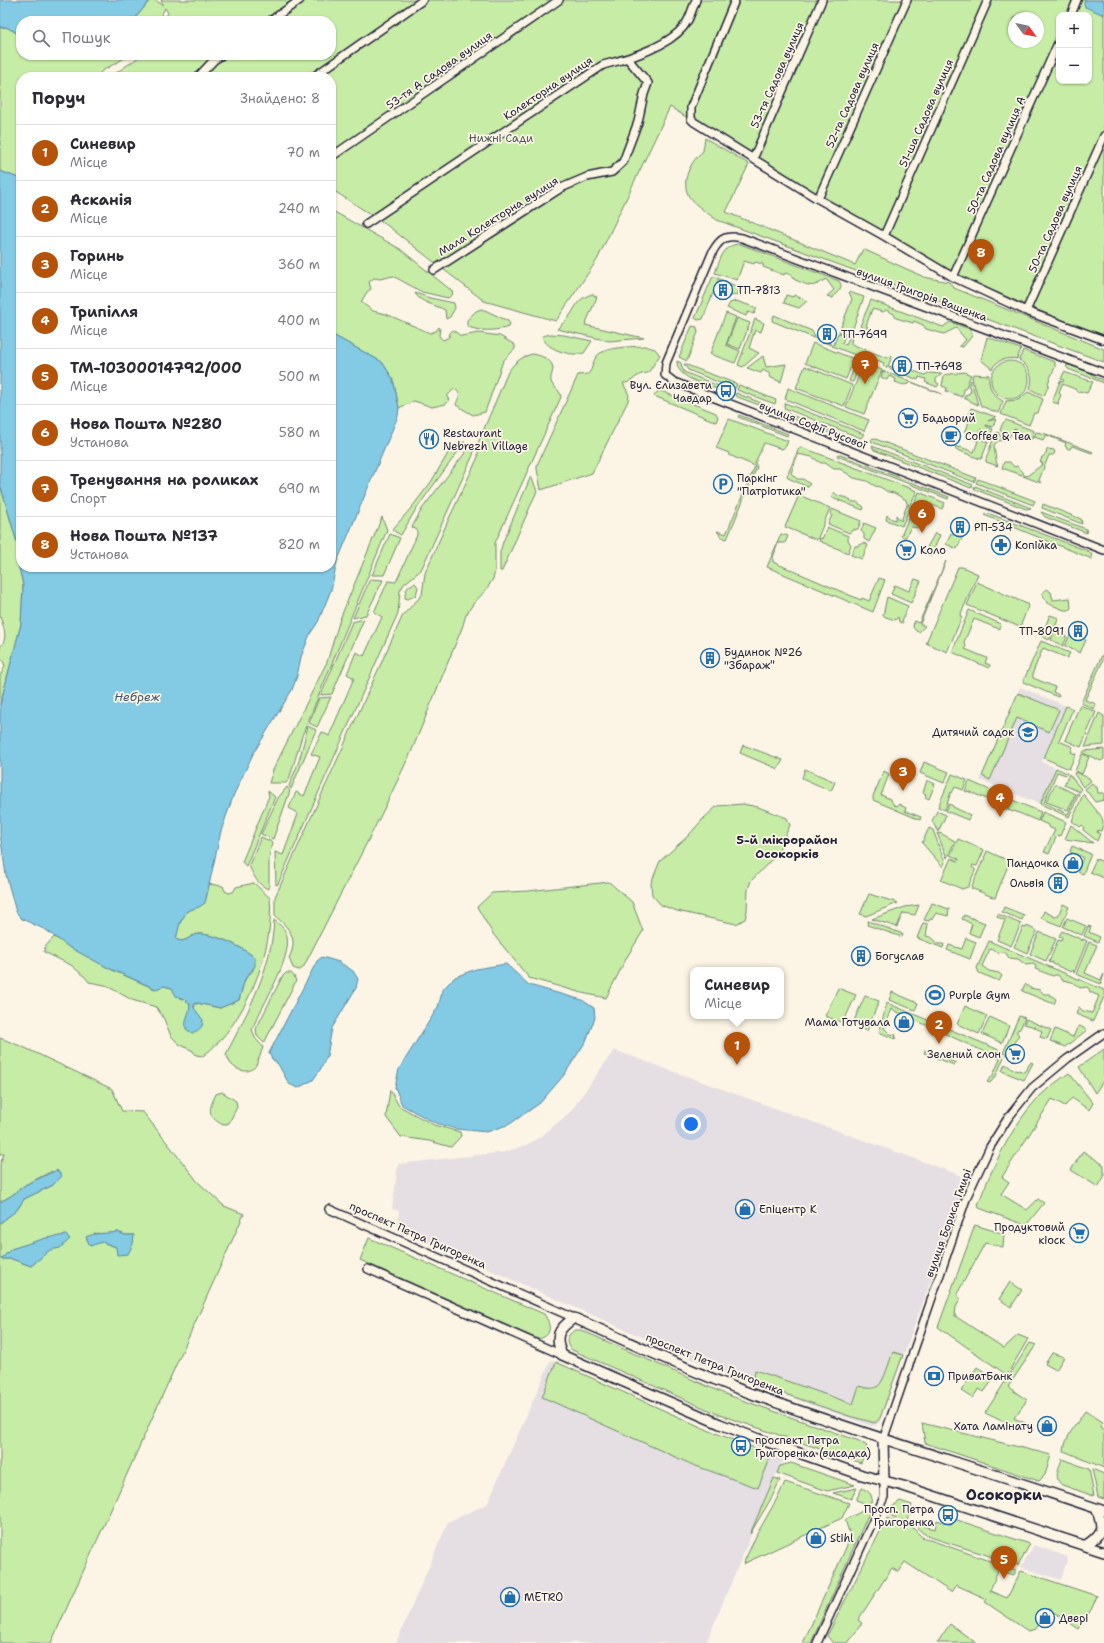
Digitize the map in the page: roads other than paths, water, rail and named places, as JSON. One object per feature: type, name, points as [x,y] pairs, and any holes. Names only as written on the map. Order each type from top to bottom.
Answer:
[{"type":"street","points":[[277,16],[300,0]]},
{"type":"street","points":[[320,72],[423,0]]},
{"type":"street","name":"53-тя А Садова вулиця","points":[[336,154],[559,0]]},
{"type":"street","name":"Колекторна вулиця","points":[[366,224],[603,65],[628,59],[673,38],[687,21],[696,0]]},
{"type":"street","points":[[735,0],[691,107],[692,119],[694,122],[818,199],[953,277],[1026,311],[1104,340]]},
{"type":"street","name":"53-тя Садова вулиця","points":[[753,159],[822,0]]},
{"type":"street","name":"52-га Садова вулиця","points":[[818,199],[907,0]]},
{"type":"street","name":"51-ша Садова вулиця","points":[[884,236],[988,0]]},
{"type":"street","points":[[1072,12],[1077,0]]},
{"type":"street","name":"50-та Садова вулиця А","points":[[953,277],[1056,48]]},
{"type":"street","name":"Мала Колекторна вулиця","points":[[434,270],[562,188],[587,177],[612,172],[623,162],[638,122],[648,83],[628,59]]},
{"type":"street","points":[[203,72],[214,60]]},
{"type":"street","name":"50-та Садова вулиця","points":[[1026,311],[1104,136]]},
{"type":"street","name":"вулиця Григорія Ващенка","points":[[733,236],[742,238],[1104,373]]},
{"type":"street","name":"вулиця Софії Русової","points":[[733,236],[718,242],[713,250],[666,363],[666,375],[669,379],[1104,550]]},
{"type":"street","name":"вулиця Бориса Гмирі","points":[[883,1440],[967,1196],[990,1147],[1008,1118],[1032,1088],[1061,1063],[1104,1033]]},
{"type":"street","name":"проспект Петра Григоренка","points":[[329,1209],[728,1385],[883,1440],[1100,1509]]},
{"type":"street","points":[[368,1269],[720,1424],[800,1454],[1104,1552]]},
{"type":"street","points":[[562,1355],[557,1341],[558,1335],[566,1324],[574,1318]]},
{"type":"street","points":[[817,1643],[884,1497],[883,1440]]},
{"type":"street","points":[[1086,1546],[1096,1539],[1102,1526],[1100,1509]]},
{"type":"water","points":[[0,0],[150,0],[137,16],[16,16],[16,32],[6,27],[0,28]]},
{"type":"water","points":[[1085,0],[1104,0],[1104,15],[1085,7]]},
{"type":"water","name":"Небреж","points":[[0,171],[16,177],[16,539],[0,484]]},
{"type":"water","name":"Небреж","points":[[336,337],[382,362],[393,379],[399,408],[398,416],[336,567]]},
{"type":"water","name":"Небреж","points":[[20,572],[335,572],[331,590],[318,622],[310,634],[301,657],[292,690],[253,754],[234,794],[221,831],[205,903],[199,907],[187,911],[180,923],[176,939],[179,941],[185,940],[196,934],[213,936],[236,946],[255,958],[255,966],[245,979],[239,1000],[220,1008],[197,1003],[194,1004],[194,1008],[203,1020],[203,1023],[197,1031],[192,1033],[186,1029],[186,1020],[190,1004],[184,999],[176,996],[172,988],[164,986],[156,989],[108,968],[67,946],[46,930],[22,919],[16,912],[6,875],[0,834],[0,705],[21,624],[23,585]]},
{"type":"water","points":[[322,957],[339,962],[353,971],[358,979],[356,988],[332,1028],[327,1056],[320,1070],[313,1080],[298,1088],[289,1084],[278,1064],[272,1059],[269,1053],[317,961]]},
{"type":"water","points":[[506,964],[529,985],[582,1000],[594,1008],[595,1018],[586,1041],[564,1075],[540,1103],[510,1124],[487,1132],[456,1129],[433,1122],[402,1105],[395,1087],[399,1069],[438,1007],[443,989],[455,977],[476,969]]},
{"type":"water","points":[[57,1170],[62,1176],[53,1185],[24,1199],[17,1210],[0,1223],[0,1202],[11,1196],[25,1185]]},
{"type":"water","points":[[118,1232],[125,1235],[134,1235],[133,1244],[128,1254],[117,1255],[116,1247],[102,1242],[90,1246],[86,1237],[90,1235]]},
{"type":"water","points":[[66,1235],[70,1239],[60,1248],[50,1250],[31,1266],[12,1259],[1,1259],[11,1249],[46,1238]]},
{"type":"place","name":"Нова Пошта №137","points":[[981,272]]},
{"type":"place","name":"ТП-7813","points":[[723,290]]},
{"type":"place","name":"ТП-7699","points":[[827,334]]},
{"type":"place","name":"ТП-7698","points":[[902,366]]},
{"type":"place","name":"Тренування на роликах","points":[[865,384]]},
{"type":"place","name":"Вул. Єлизавети Чавдар","points":[[726,391]]},
{"type":"place","name":"Бадьорий","points":[[908,418]]},
{"type":"place","name":"Coffee & Tea","points":[[951,436]]},
{"type":"place","name":"Restaurant Nebrezh Village","points":[[429,439]]},
{"type":"place","name":"Паркінг \"Патріотика\"","points":[[723,484]]},
{"type":"place","name":"РП-534","points":[[960,527]]},
{"type":"place","name":"Нова Пошта №280","points":[[922,533]]},
{"type":"place","name":"Копійка","points":[[1001,545]]},
{"type":"place","name":"Коло","points":[[906,550]]},
{"type":"place","name":"ТП-8091","points":[[1078,631]]},
{"type":"place","name":"Будинок №26 \"Збараж\"","points":[[710,658]]},
{"type":"place","name":"Дитячий садок","points":[[1028,732]]},
{"type":"place","name":"Горинь","points":[[903,791]]},
{"type":"place","name":"Трипілля","points":[[1000,817]]},
{"type":"place","name":"Пандочка","points":[[1073,863]]},
{"type":"place","name":"Ольвія","points":[[1058,883]]},
{"type":"place","name":"Богуслав","points":[[861,956]]},
{"type":"place","name":"Purple Gym","points":[[935,995]]},
{"type":"place","name":"Мама Готувала","points":[[904,1022]]},
{"type":"place","name":"Асканія","points":[[939,1044]]},
{"type":"place","name":"Зелений слон","points":[[1015,1054]]},
{"type":"place","name":"Синевир","points":[[737,1065]]},
{"type":"place","name":"Епіцентр К","points":[[745,1209]]},
{"type":"place","name":"Продуктовий кіоск","points":[[1079,1233]]},
{"type":"place","name":"ПриватБанк","points":[[934,1376]]},
{"type":"place","name":"Хата Ламінату","points":[[1047,1426]]},
{"type":"place","name":"проспект Петра Григоренка (висадка)","points":[[741,1446]]},
{"type":"place","name":"Просп. Петра Григоренка","points":[[948,1515]]},
{"type":"place","name":"Stihl","points":[[816,1538]]},
{"type":"place","name":"ТМ-10300014792/000","points":[[1004,1579]]},
{"type":"place","name":"METRO","points":[[510,1597]]},
{"type":"place","name":"Двері","points":[[1045,1618]]},
{"type":"district","name":"5-й мікрорайон Осокорків","points":[[787,847]]},
{"type":"district","name":"Осокорки","points":[[1004,1495]]},
{"type":"park label","name":"Нижні Сади","points":[[501,138]]}]
